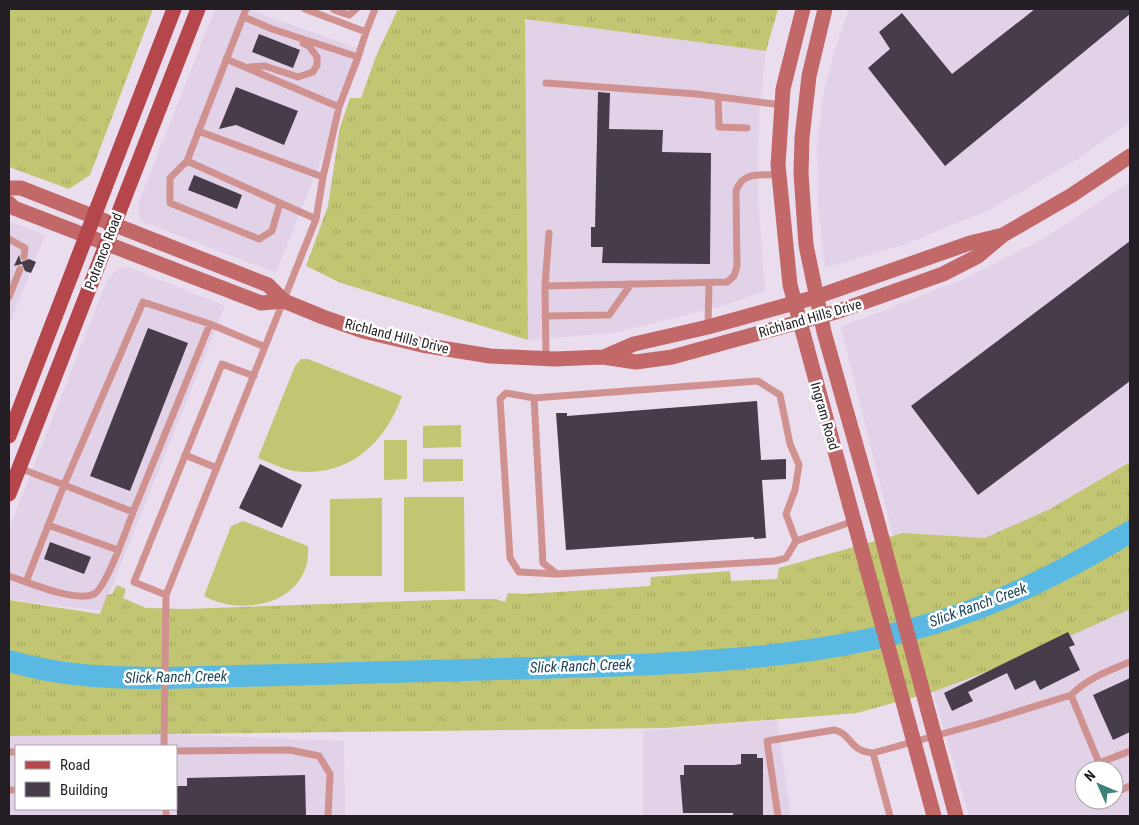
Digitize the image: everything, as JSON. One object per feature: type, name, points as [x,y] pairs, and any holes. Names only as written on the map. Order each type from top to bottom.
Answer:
[{"type":"main road","name":"Potranco Road","points":[[9,436],[174,9]]},
{"type":"main road","name":"Potranco Road","points":[[9,494],[198,9]]},
{"type":"street","name":"Ingram Road","points":[[803,9],[787,68],[782,105],[779,175],[782,217],[793,302],[855,521],[934,816]]},
{"type":"street","name":"Ingram Road","points":[[825,9],[804,108],[801,174],[806,245],[820,316],[876,516],[921,692],[956,816]]},
{"type":"street","points":[[782,105],[804,108]]},
{"type":"street","name":"Richland Hills Drive","points":[[9,188],[21,188],[268,285],[284,301],[363,330],[422,345],[490,356],[546,358],[603,357],[636,362],[672,357],[820,316],[943,274],[978,256],[1003,235],[1072,195],[1130,156]]},
{"type":"street","name":"Richland Hills Drive","points":[[9,203],[14,208],[261,303],[284,301]]},
{"type":"street","name":"Richland Hills Drive","points":[[603,357],[634,344],[708,327],[816,296],[970,243],[1003,235]]},
{"type":"street","points":[[855,521],[876,516]]},
{"type":"lane","points":[[246,9],[187,161],[170,178],[170,203],[259,239],[272,231],[280,203]]},
{"type":"lane","points":[[305,9],[366,32]]},
{"type":"lane","points":[[334,9],[349,15],[356,9]]},
{"type":"lane","points":[[164,745],[166,595],[316,219],[323,177],[339,107],[375,9]]},
{"type":"lane","points":[[244,17],[309,46],[317,57],[317,65],[313,72],[298,77],[265,66],[247,68]]},
{"type":"lane","points":[[272,29],[358,56]]},
{"type":"lane","points":[[226,59],[339,107]]},
{"type":"lane","points":[[546,83],[718,97],[782,105]]},
{"type":"lane","points":[[718,97],[719,127],[747,128]]},
{"type":"lane","points":[[198,131],[323,177]]},
{"type":"lane","points":[[187,161],[316,219]]},
{"type":"lane","points":[[545,286],[727,282],[734,276],[737,266],[736,191],[739,182],[748,175],[779,175]]},
{"type":"lane","points":[[546,358],[545,286],[548,233]]},
{"type":"lane","points":[[9,239],[25,248],[24,257]]},
{"type":"lane","points":[[9,297],[20,269]]},
{"type":"lane","points":[[708,327],[709,283]]},
{"type":"lane","points":[[545,316],[609,315],[630,284]]},
{"type":"lane","points":[[26,582],[64,485],[143,302],[210,324],[265,347]]},
{"type":"lane","points":[[9,576],[70,595],[84,596],[94,594],[104,583],[210,324]]},
{"type":"lane","points":[[166,595],[134,582],[222,364],[254,376]]},
{"type":"lane","points":[[796,541],[786,514],[795,490],[798,465],[790,444],[780,396],[770,387],[758,381],[534,398],[506,393],[500,399],[510,558],[519,572],[557,574],[775,560],[786,558],[796,541],[855,521]]},
{"type":"lane","points":[[534,398],[543,563],[557,574]]},
{"type":"lane","points":[[186,455],[217,468]]},
{"type":"lane","points":[[19,468],[133,512]]},
{"type":"lane","points":[[48,525],[118,550]]},
{"type":"lane","points":[[778,816],[766,741],[834,730],[845,736],[856,749],[873,753],[1071,695],[1083,683],[1093,677],[1130,662]]},
{"type":"lane","points":[[1071,695],[1098,760]]},
{"type":"lane","points":[[178,751],[290,750],[319,756],[330,774],[328,816]]},
{"type":"lane","points":[[1114,760],[1130,751]]},
{"type":"lane","points":[[873,753],[890,816]]},
{"type":"shaded area","points":[[215,9],[247,9],[365,51],[276,273],[144,222],[139,218],[138,204]]},
{"type":"shaded area","points":[[849,9],[1130,9],[1130,122],[1078,159],[991,209],[906,244],[825,268],[818,204],[817,145],[823,96],[834,52]]},
{"type":"shaded area","points":[[525,19],[766,51],[759,115],[758,197],[765,291],[725,305],[613,333],[528,340]]},
{"type":"shaded area","points":[[1130,182],[1130,471],[1051,518],[901,568],[841,327],[964,279],[1041,240]]},
{"type":"shaded area","points":[[9,221],[45,235],[9,326]]},
{"type":"shaded area","points":[[128,267],[225,306],[102,611],[9,599],[9,529],[107,280],[116,270]]},
{"type":"shaded area","points":[[1130,605],[1130,816],[969,816],[933,692],[1012,662]]},
{"type":"shaded area","points":[[777,720],[791,816],[643,816],[643,731]]},
{"type":"shaded area","points":[[9,728],[344,741],[345,816],[9,816]]},
{"type":"green space","points":[[9,9],[153,9],[90,175],[69,189],[9,167]]},
{"type":"green space","points":[[398,9],[778,9],[766,51],[525,19],[528,340],[341,283],[306,266],[328,206],[340,127],[350,98],[361,98],[376,56]]},
{"type":"green space","points":[[301,359],[308,359],[402,396],[386,429],[375,442],[348,463],[332,469],[314,472],[294,471],[258,458],[295,366]]},
{"type":"green space","points":[[461,425],[461,447],[423,448],[423,426]]},
{"type":"green space","points":[[384,440],[407,440],[407,479],[384,480]]},
{"type":"green space","points":[[423,459],[463,459],[463,481],[423,482]]},
{"type":"green space","points":[[1130,462],[1130,609],[1012,662],[933,692],[857,713],[665,728],[9,736],[9,600],[100,614],[107,595],[112,594],[117,585],[126,589],[123,598],[146,608],[185,609],[467,599],[496,599],[505,602],[508,593],[526,594],[650,586],[651,577],[730,571],[731,581],[777,579],[779,568],[903,533],[985,538],[1050,509]]},
{"type":"green space","points":[[404,497],[464,497],[465,591],[404,592]]},
{"type":"green space","points":[[382,498],[382,576],[330,576],[330,499]]},
{"type":"green space","points":[[243,521],[308,546],[306,565],[299,580],[288,592],[273,600],[256,605],[239,606],[221,603],[204,596],[231,526]]},
{"type":"building","points":[[1035,9],[1130,9],[1130,14],[945,166],[868,68],[890,49],[879,32],[902,13],[952,74]]},
{"type":"building","points":[[259,34],[300,50],[293,68],[252,52]]},
{"type":"building","points":[[236,87],[298,111],[284,145],[236,125],[219,129]]},
{"type":"building","points":[[598,92],[610,93],[609,129],[663,130],[662,152],[711,153],[710,264],[602,263],[603,247],[591,247],[591,227],[595,227]]},
{"type":"building","points":[[194,175],[242,195],[237,209],[188,190]]},
{"type":"building","points":[[1130,241],[1130,381],[978,495],[911,406]]},
{"type":"building","points":[[19,255],[21,262],[29,259],[36,262],[31,273],[25,271],[22,264],[14,266]]},
{"type":"building","points":[[148,328],[188,343],[130,491],[90,476]]},
{"type":"building","points":[[757,401],[761,460],[786,459],[786,479],[762,480],[766,538],[754,539],[754,537],[566,550],[556,413],[567,413],[567,416]]},
{"type":"building","points":[[260,464],[302,485],[282,528],[239,508]]},
{"type":"building","points":[[50,542],[91,557],[84,574],[44,559]]},
{"type":"building","points":[[1068,632],[1075,645],[1069,647],[1080,670],[1040,690],[1035,680],[1015,690],[1007,673],[968,692],[973,701],[952,711],[944,693]]},
{"type":"building","points":[[1130,678],[1130,732],[1113,740],[1093,695]]},
{"type":"building","points":[[741,754],[757,754],[757,758],[763,758],[763,816],[733,816],[733,813],[683,813],[680,775],[684,775],[684,765],[741,764]]},
{"type":"building","points":[[305,775],[306,816],[177,816],[178,786],[187,786],[187,778]]},
{"type":"waterway","name":"Slick Ranch Creek","points":[[9,661],[87,676],[167,678],[640,665],[747,658],[800,652],[853,643],[905,631],[979,608],[1046,578],[1130,532]]}]
